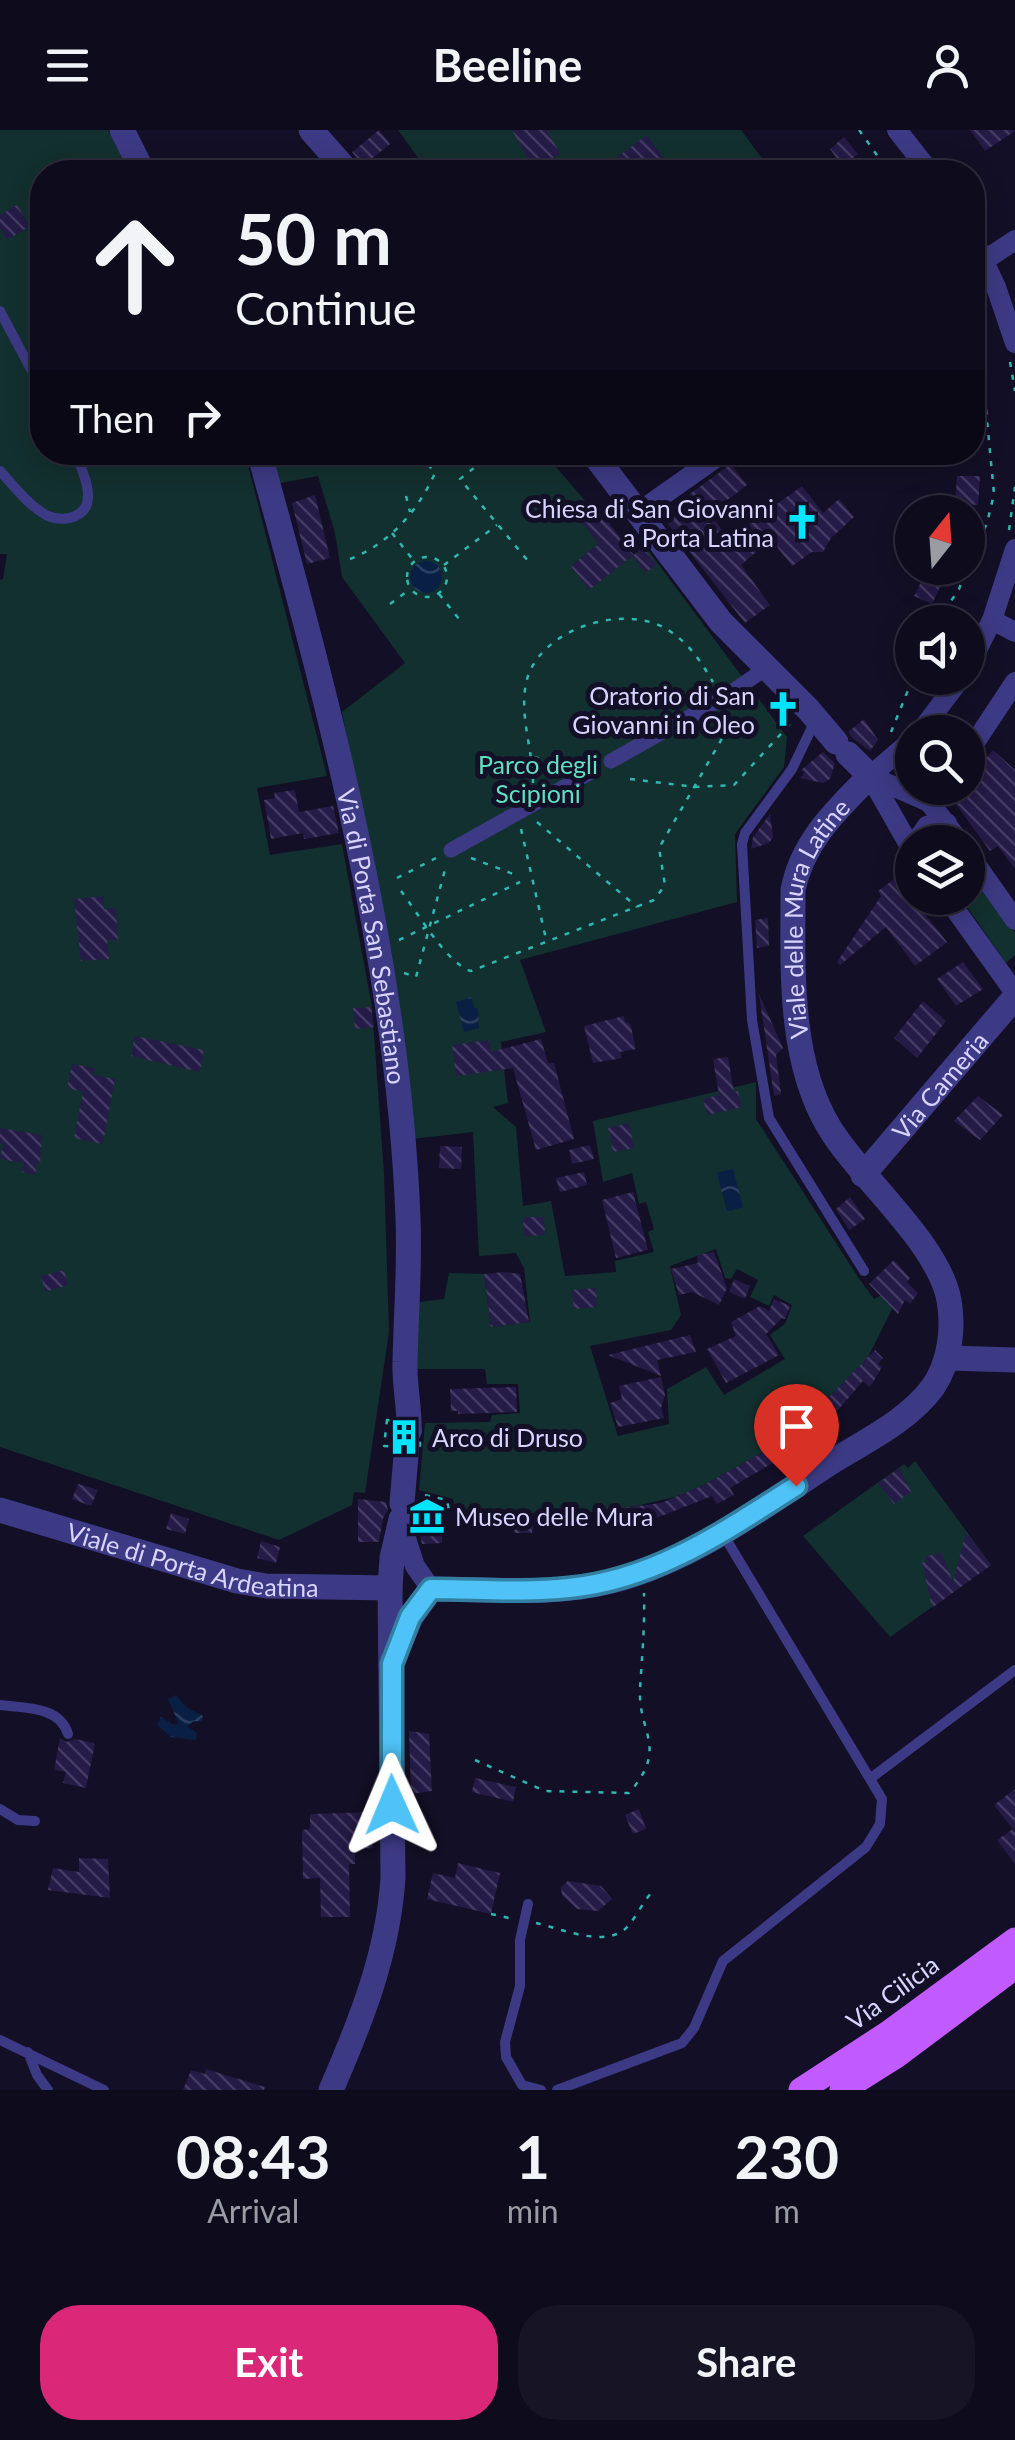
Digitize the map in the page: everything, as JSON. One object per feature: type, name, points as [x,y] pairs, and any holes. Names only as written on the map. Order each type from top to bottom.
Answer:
[{"type":"main road","name":"Via Cilicia","points":[[801,2090],[887,2034],[1015,1940]]},
{"type":"main road","points":[[842,2090],[896,2056],[1015,1967]]},
{"type":"street","points":[[122,130],[137,160]]},
{"type":"street","points":[[311,130],[337,160]]},
{"type":"street","points":[[897,130],[921,160]]},
{"type":"street","points":[[1015,240],[985,260],[1015,343]]},
{"type":"street","name":"Via di Porta San Sebastiano","points":[[263,465],[322,683],[384,981],[399,1099],[408,1218],[408,1437],[390,1588],[394,1878],[390,1920],[361,2018],[331,2090]]},
{"type":"street","points":[[602,465],[721,622],[870,776],[898,825]]},
{"type":"street","points":[[639,512],[706,465]]},
{"type":"street","points":[[985,634],[1015,549]]},
{"type":"street","points":[[992,620],[1015,632]]},
{"type":"street","points":[[611,761],[723,698],[764,668]]},
{"type":"street","points":[[985,727],[1015,682]]},
{"type":"street","points":[[933,715],[948,695]]},
{"type":"street","points":[[870,776],[895,747]]},
{"type":"street","points":[[451,850],[593,771]]},
{"type":"street","points":[[870,776],[895,783]]},
{"type":"street","name":"Viale delle Mura Latine","points":[[870,776],[821,828],[799,867],[793,890],[798,1021],[804,1058],[823,1116],[923,1248],[941,1278],[949,1304],[948,1358]]},
{"type":"street","points":[[936,825],[947,824],[939,805]]},
{"type":"street","points":[[985,877],[1015,920]]},
{"type":"street","points":[[958,915],[1015,995]]},
{"type":"street","name":"Via Cameria","points":[[864,1175],[1015,995]]},
{"type":"street","points":[[390,1588],[550,1590],[590,1586],[643,1572],[722,1533],[899,1420],[932,1388],[948,1358],[1015,1360]]},
{"type":"street","name":"Via di Porta San Sebastiano","points":[[402,1504],[415,1566],[431,1589]]},
{"type":"street","name":"Viale di Porta Ardeatina","points":[[0,1510],[252,1584],[390,1588]]},
{"type":"street","points":[[392,1664],[410,1617],[431,1589]]},
{"type":"lane","points":[[0,310],[30,367]]},
{"type":"lane","points":[[0,471],[27,500],[62,520],[78,516],[86,509],[87,481],[81,465]]},
{"type":"lane","points":[[812,714],[792,770],[744,837],[752,1020],[769,1118],[864,1271]]},
{"type":"lane","points":[[557,2090],[682,2044],[694,2028],[724,1961],[866,1847],[880,1824],[882,1799],[871,1778],[722,1533]]},
{"type":"lane","points":[[871,1778],[1015,1670]]},
{"type":"lane","points":[[0,1705],[46,1711],[65,1725],[68,1734]]},
{"type":"lane","points":[[0,1809],[18,1820],[35,1821]]},
{"type":"lane","points":[[528,1904],[520,1940],[520,1986],[507,2025],[506,2057],[522,2085],[541,2090]]},
{"type":"lane","points":[[0,2040],[104,2090]]},
{"type":"lane","points":[[28,2052],[48,2090]]},
{"type":"path","points":[[859,130],[880,160]]},
{"type":"path","points":[[985,398],[994,494],[985,527]]},
{"type":"path","points":[[350,559],[381,544],[424,497],[434,473],[428,465]]},
{"type":"path","points":[[478,465],[460,479],[528,561]]},
{"type":"path","points":[[406,496],[410,513]]},
{"type":"path","points":[[442,566],[498,524]]},
{"type":"path","points":[[392,532],[415,562]]},
{"type":"path","points":[[423,556],[436,557],[448,574],[446,586],[432,598],[418,596],[405,580],[407,569],[415,562],[423,556]]},
{"type":"path","points":[[390,604],[411,588]]},
{"type":"path","points":[[438,592],[459,618]]},
{"type":"path","points":[[401,891],[450,958],[471,971],[654,900],[665,885],[659,848],[724,735],[728,714],[723,698],[696,653],[668,630],[631,618],[600,622],[564,637],[530,672],[524,711],[533,756],[525,810],[546,940]]},
{"type":"path","points":[[630,779],[695,787],[734,786],[782,731],[812,714]]},
{"type":"path","points":[[533,756],[593,771]]},
{"type":"path","points":[[525,810],[638,906]]},
{"type":"path","points":[[402,972],[416,976],[451,850]]},
{"type":"path","points":[[396,878],[451,850],[516,874]]},
{"type":"path","points":[[396,942],[520,882]]},
{"type":"path","points":[[402,1504],[447,1500],[450,1511]]},
{"type":"path","points":[[475,1760],[544,1791],[629,1793],[640,1780],[650,1756],[640,1694],[646,1633],[643,1572]]},
{"type":"path","points":[[491,1914],[604,1938],[618,1936],[652,1892]]},
{"type":"green space","points":[[0,130],[108,130],[123,160],[30,160],[30,465],[248,465],[327,776],[257,788],[270,855],[342,844],[372,1007],[384,1173],[389,1332],[365,1493],[354,1492],[352,1505],[279,1540],[0,1447],[0,580],[7,554],[0,554]]},
{"type":"green space","points":[[398,130],[741,130],[763,160],[419,160]]},
{"type":"green space","name":"Parco degli Scipioni","points":[[270,465],[554,465],[587,503],[575,513],[599,544],[571,566],[589,589],[645,546],[787,737],[784,767],[735,834],[737,902],[520,960],[546,1032],[501,1042],[508,1103],[493,1107],[516,1127],[523,1206],[551,1201],[565,1276],[616,1272],[615,1261],[654,1252],[648,1232],[654,1229],[646,1202],[639,1204],[632,1173],[603,1182],[593,1121],[756,1082],[756,1119],[874,1299],[886,1293],[894,1305],[867,1359],[787,1439],[675,1497],[579,1514],[456,1512],[453,1499],[419,1490],[425,1423],[490,1422],[492,1415],[520,1413],[518,1384],[487,1384],[485,1369],[411,1369],[411,1303],[444,1299],[449,1273],[484,1274],[491,1327],[530,1322],[524,1268],[516,1253],[479,1256],[473,1132],[412,1139],[394,993],[342,712],[405,663],[342,577],[335,533],[318,476],[275,484]],"holes":[[[716,1249],[725,1278],[731,1279],[737,1269],[758,1280],[750,1297],[769,1306],[774,1295],[792,1305],[785,1324],[770,1335],[785,1359],[724,1395],[706,1367],[667,1389],[669,1424],[618,1436],[590,1346],[671,1330],[681,1315],[670,1266]]]},
{"type":"green space","points":[[985,888],[1015,933],[1015,955],[1006,963],[973,915],[985,915]]},
{"type":"green space","points":[[915,1461],[991,1565],[890,1637],[803,1536],[904,1464],[908,1468]]},
{"type":"water","points":[[426,561],[437,566],[442,577],[437,588],[426,593],[415,588],[410,577],[415,566]]},
{"type":"water","points":[[471,997],[478,1009],[479,1028],[464,1032],[456,1002]]},
{"type":"water","points":[[733,1169],[743,1207],[727,1212],[717,1173]]},
{"type":"water","points":[[176,1695],[186,1707],[203,1716],[202,1722],[194,1721],[187,1726],[197,1733],[196,1740],[171,1737],[157,1725],[161,1717],[179,1724],[168,1699]]},
{"type":"building","points":[[379,130],[390,144],[370,160],[358,160],[352,152]]},
{"type":"building","points":[[512,130],[547,130],[560,154],[548,160],[529,160]]},
{"type":"building","points":[[970,130],[1015,130],[1015,131],[985,151]]},
{"type":"building","points":[[647,135],[665,160],[613,160]]},
{"type":"building","points":[[844,137],[858,154],[851,160],[838,160],[830,149]]},
{"type":"building","points":[[17,205],[30,226],[7,240],[0,228],[0,215]]},
{"type":"building","points":[[732,465],[747,485],[710,513],[728,539],[802,486],[823,513],[839,499],[854,517],[831,538],[823,552],[812,552],[792,566],[771,539],[741,565],[770,605],[745,623],[661,515]]},
{"type":"building","points":[[957,476],[980,476],[979,495],[956,495]]},
{"type":"building","points":[[315,495],[330,558],[307,564],[292,503]]},
{"type":"building","points":[[591,500],[634,555],[643,547],[657,565],[645,573],[632,556],[589,590],[571,566],[599,544],[574,513]]},
{"type":"building","points":[[920,585],[941,585],[932,604],[914,596]]},
{"type":"building","points":[[864,719],[878,740],[870,751],[848,732]]},
{"type":"building","points":[[993,750],[1015,770],[1015,869],[998,846],[990,851],[985,844],[985,825],[971,825],[956,805],[985,805],[985,760]]},
{"type":"building","points":[[823,752],[835,763],[830,779],[823,783],[800,778],[805,773],[801,770]]},
{"type":"building","points":[[295,790],[299,812],[333,806],[339,833],[304,839],[303,833],[271,839],[264,800],[275,798],[274,793]]},
{"type":"building","points":[[770,814],[773,837],[769,843],[751,849],[753,837]]},
{"type":"building","points":[[895,878],[895,915],[926,915],[947,942],[915,966],[886,927],[840,965],[837,962],[881,896],[878,891]]},
{"type":"building","points":[[104,896],[104,909],[116,908],[118,940],[107,940],[109,959],[81,961],[74,899]]},
{"type":"building","points":[[768,918],[769,946],[757,948],[755,920]]},
{"type":"building","points":[[963,962],[983,989],[956,1006],[937,979]]},
{"type":"building","points":[[759,994],[783,1048],[776,1055],[781,1094],[774,1096]]},
{"type":"building","points":[[923,1001],[946,1021],[917,1058],[894,1038]]},
{"type":"building","points":[[371,1007],[374,1027],[355,1029],[353,1008]]},
{"type":"building","points":[[624,1016],[625,1022],[630,1023],[636,1049],[620,1052],[622,1058],[593,1063],[584,1026]]},
{"type":"building","points":[[135,1036],[204,1050],[200,1072],[131,1056]]},
{"type":"building","points":[[541,1039],[548,1063],[554,1063],[574,1139],[536,1150],[513,1068],[456,1076],[452,1045],[489,1040],[491,1052]]},
{"type":"building","points":[[728,1057],[734,1092],[738,1091],[742,1107],[707,1115],[703,1099],[719,1095],[713,1059]]},
{"type":"building","points":[[72,1064],[95,1068],[94,1075],[115,1079],[103,1144],[74,1138],[83,1092],[67,1088]]},
{"type":"building","points":[[978,1096],[1003,1115],[980,1140],[954,1121]]},
{"type":"building","points":[[629,1123],[634,1148],[613,1152],[608,1128]]},
{"type":"building","points":[[0,1128],[42,1135],[40,1164],[37,1163],[35,1175],[22,1172],[24,1163],[0,1159]]},
{"type":"building","points":[[590,1145],[594,1159],[572,1164],[569,1150]]},
{"type":"building","points":[[440,1146],[462,1147],[461,1169],[439,1168]]},
{"type":"building","points":[[584,1172],[587,1185],[560,1192],[556,1178]]},
{"type":"building","points":[[633,1192],[648,1250],[616,1258],[602,1200]]},
{"type":"building","points":[[850,1197],[865,1219],[849,1230],[836,1209]]},
{"type":"building","points":[[523,1217],[544,1217],[545,1235],[524,1236]]},
{"type":"building","points":[[714,1252],[727,1288],[719,1305],[692,1292],[679,1295],[671,1269],[698,1263],[697,1255]]},
{"type":"building","points":[[894,1260],[918,1293],[910,1304],[905,1300],[898,1314],[869,1284]]},
{"type":"building","points":[[64,1270],[68,1285],[45,1292],[41,1276]]},
{"type":"building","points":[[484,1274],[520,1274],[529,1322],[491,1327]]},
{"type":"building","points":[[734,1279],[750,1286],[745,1299],[729,1292]]},
{"type":"building","points":[[596,1288],[597,1307],[574,1309],[572,1290]]},
{"type":"building","points":[[774,1299],[790,1306],[785,1319],[766,1334],[779,1355],[726,1383],[707,1349],[736,1336],[731,1322],[760,1306],[769,1311]]},
{"type":"building","points":[[690,1335],[696,1352],[657,1360],[661,1376],[608,1355]]},
{"type":"building","points":[[875,1350],[883,1358],[878,1364],[882,1367],[870,1387],[863,1381],[799,1455],[795,1450],[730,1488],[734,1495],[717,1504],[712,1496],[654,1519],[653,1515],[638,1519],[639,1526],[618,1530],[615,1509],[661,1503],[704,1485],[789,1438]]},
{"type":"building","points":[[661,1377],[664,1418],[618,1427],[610,1403],[622,1399],[619,1386]]},
{"type":"building","points":[[516,1387],[517,1412],[451,1411],[450,1389]]},
{"type":"building","points":[[900,1468],[911,1492],[894,1504],[878,1483]]},
{"type":"building","points":[[78,1484],[98,1490],[91,1506],[72,1499]]},
{"type":"building","points":[[358,1499],[386,1502],[388,1510],[379,1542],[358,1542]]},
{"type":"building","points":[[418,1504],[442,1506],[442,1543],[422,1544],[415,1512]]},
{"type":"building","points":[[171,1513],[189,1519],[185,1534],[166,1529]]},
{"type":"building","points":[[515,1515],[535,1515],[532,1533],[514,1533]]},
{"type":"building","points":[[966,1532],[991,1565],[932,1608],[922,1562],[927,1561],[926,1556],[942,1553],[953,1582]]},
{"type":"building","points":[[261,1541],[280,1547],[276,1563],[257,1558]]},
{"type":"building","points":[[409,1731],[429,1734],[432,1791],[411,1794]]},
{"type":"building","points":[[60,1738],[66,1742],[75,1739],[95,1743],[86,1788],[63,1783],[66,1772],[54,1770]]},
{"type":"building","points":[[475,1778],[516,1787],[513,1802],[472,1792]]},
{"type":"building","points":[[1015,1789],[1015,1864],[997,1840],[1013,1829],[994,1805]]},
{"type":"building","points":[[639,1809],[646,1829],[633,1834],[625,1815]]},
{"type":"building","points":[[372,1812],[373,1848],[355,1849],[355,1864],[349,1864],[350,1917],[321,1917],[320,1878],[303,1879],[302,1830],[310,1829],[310,1814]]},
{"type":"building","points":[[79,1858],[108,1859],[110,1898],[48,1890],[53,1868],[79,1872]]},
{"type":"building","points":[[458,1863],[500,1873],[491,1914],[427,1899],[433,1873],[455,1878]]},
{"type":"building","points":[[568,1881],[601,1886],[612,1899],[598,1911],[577,1909],[562,1895],[561,1887]]},
{"type":"building","points":[[206,2069],[265,2087],[264,2090],[183,2090],[191,2070],[205,2074]]},
{"type":"place","name":"Chiesa di San Giovanni a Porta Latina","points":[[802,522]]},
{"type":"place","name":"Oratorio di San Giovanni in Oleo","points":[[783,709]]},
{"type":"place","name":"Arco di Druso","points":[[404,1437]]},
{"type":"place","name":"Museo delle Mura","points":[[427,1516]]},
{"type":"route","points":[[392,1805],[392,1664],[410,1617],[431,1589],[550,1590],[610,1582],[698,1547],[796,1486]]}]
